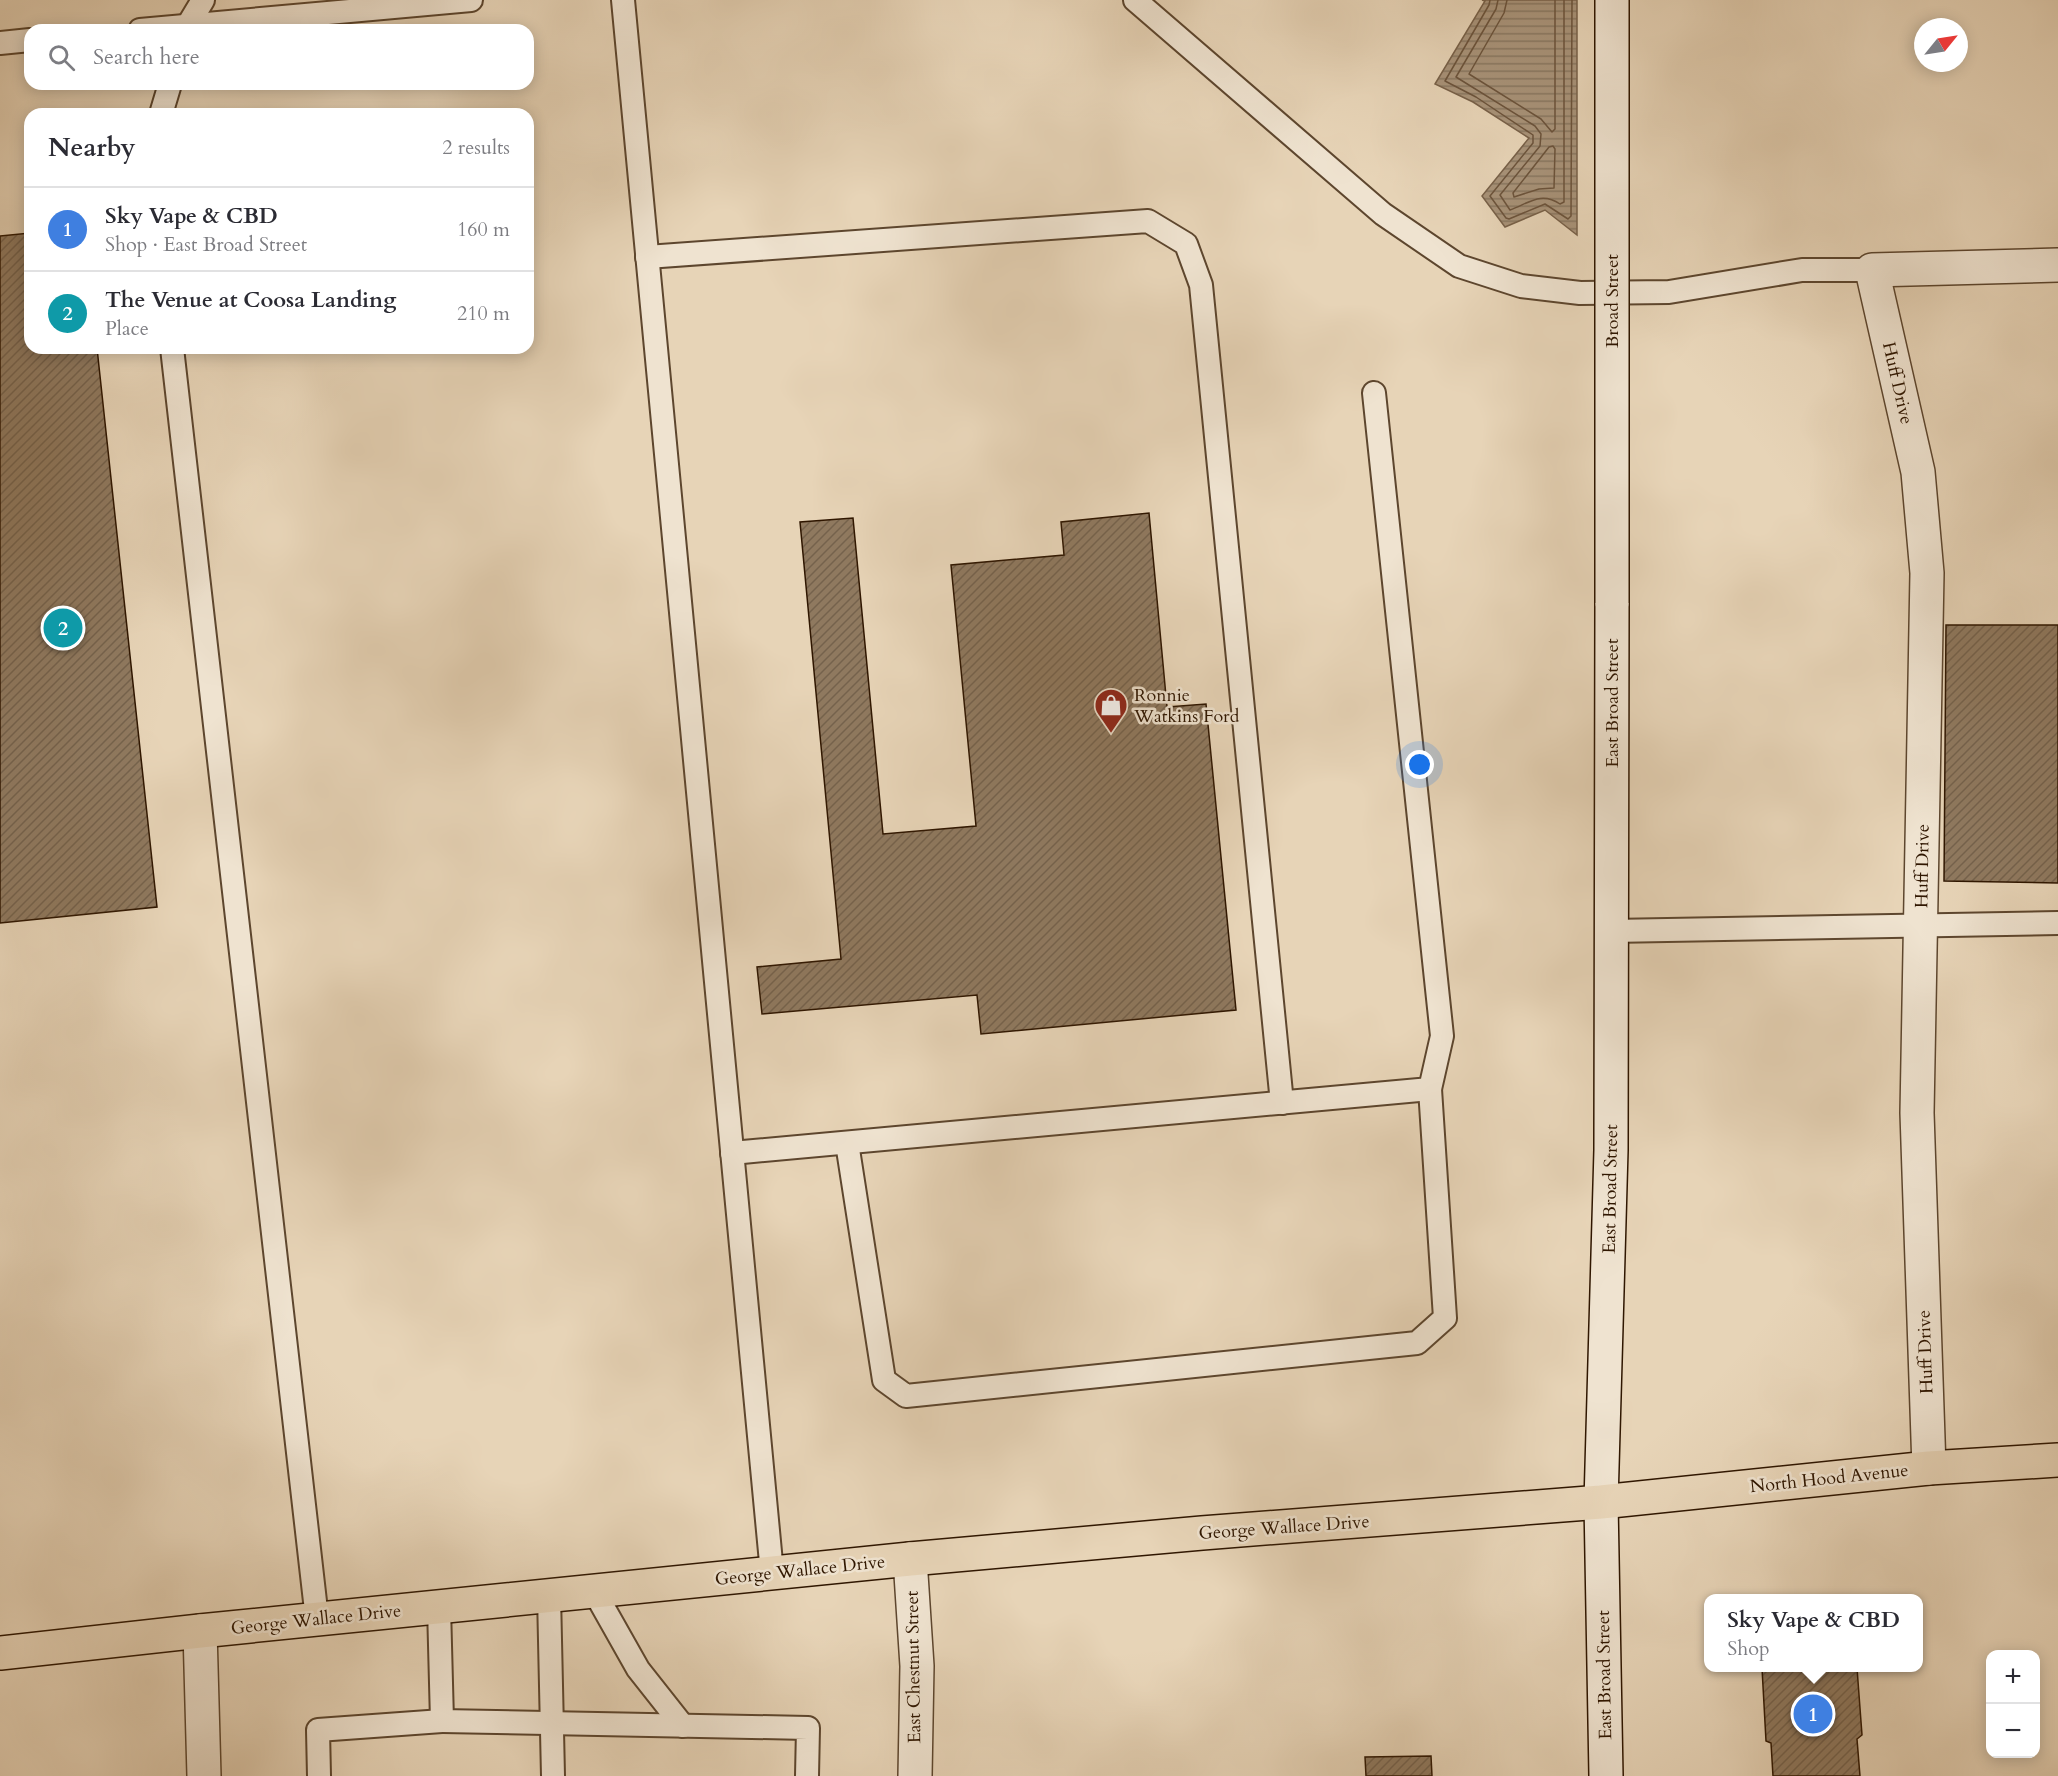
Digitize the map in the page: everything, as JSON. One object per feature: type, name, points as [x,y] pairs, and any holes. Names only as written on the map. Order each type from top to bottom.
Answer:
[{"type":"highway","name":"North Hood Avenue","points":[[1601,1502],[1929,1468],[2058,1460]]},
{"type":"highway","name":"George Wallace Drive","points":[[0,1653],[910,1558],[1601,1502]]},
{"type":"main road","name":"Broad Street","points":[[1612,0],[1612,603]]},
{"type":"main road","points":[[1872,270],[2058,265]]},
{"type":"main road","name":"Huff Drive","points":[[1872,270],[1918,472],[1927,573],[1917,1113],[1929,1468]]},
{"type":"main road","name":"East Broad Street","points":[[1606,1776],[1601,1502],[1611,1150],[1612,603]]},
{"type":"main road","name":"East Chestnut Street","points":[[910,1558],[917,1666],[915,1776]]},
{"type":"main road","points":[[200,1631],[204,1776]]},
{"type":"lane","points":[[188,24],[202,0]]},
{"type":"lane","points":[[227,24],[471,0]]},
{"type":"lane","points":[[622,0],[772,1573]]},
{"type":"lane","points":[[1135,0],[1383,213],[1459,266],[1521,286],[1580,293],[1669,292],[1802,270],[1872,270]]},
{"type":"lane","points":[[0,43],[24,41]]},
{"type":"lane","points":[[163,108],[168,90]]},
{"type":"lane","points":[[647,257],[1148,221],[1186,244],[1201,285],[1282,1103]]},
{"type":"lane","points":[[173,354],[317,1619]]},
{"type":"lane","points":[[847,1143],[884,1380],[906,1396],[1417,1343],[1445,1318],[1430,1089],[1442,1036],[1374,393]]},
{"type":"lane","points":[[1611,931],[2058,923]]},
{"type":"lane","points":[[732,1153],[1430,1089]]},
{"type":"lane","points":[[594,1591],[638,1669],[683,1726]]},
{"type":"lane","points":[[549,1595],[553,1776]]},
{"type":"lane","points":[[439,1607],[442,1721]]},
{"type":"lane","points":[[319,1776],[318,1730],[442,1721],[808,1728],[807,1776]]},
{"type":"water","points":[[1482,0],[1577,0],[1577,235],[1545,210],[1505,227],[1482,196],[1529,138],[1473,102],[1435,84],[1485,1]]},
{"type":"building","points":[[24,234],[24,354],[98,354],[157,907],[0,923],[0,236]]},
{"type":"building","points":[[1149,513],[1167,707],[1206,704],[1236,1010],[981,1034],[977,995],[762,1014],[757,967],[841,959],[800,522],[853,518],[883,834],[976,826],[951,565],[1064,555],[1061,522]]},
{"type":"building","points":[[1946,625],[2058,625],[2058,883],[1944,881]]},
{"type":"building","points":[[1762,1672],[1857,1672],[1862,1735],[1857,1739],[1860,1776],[1773,1776],[1771,1743],[1766,1741]]},
{"type":"building","points":[[1431,1756],[1432,1776],[1366,1776],[1365,1757]]},
{"type":"place","name":"The Venue at Coosa Landing","points":[[63,628]]},
{"type":"place","name":"Ronnie Watkins Ford","points":[[1111,734]]},
{"type":"place","name":"Sky Vape & CBD","points":[[1813,1714]]}]
